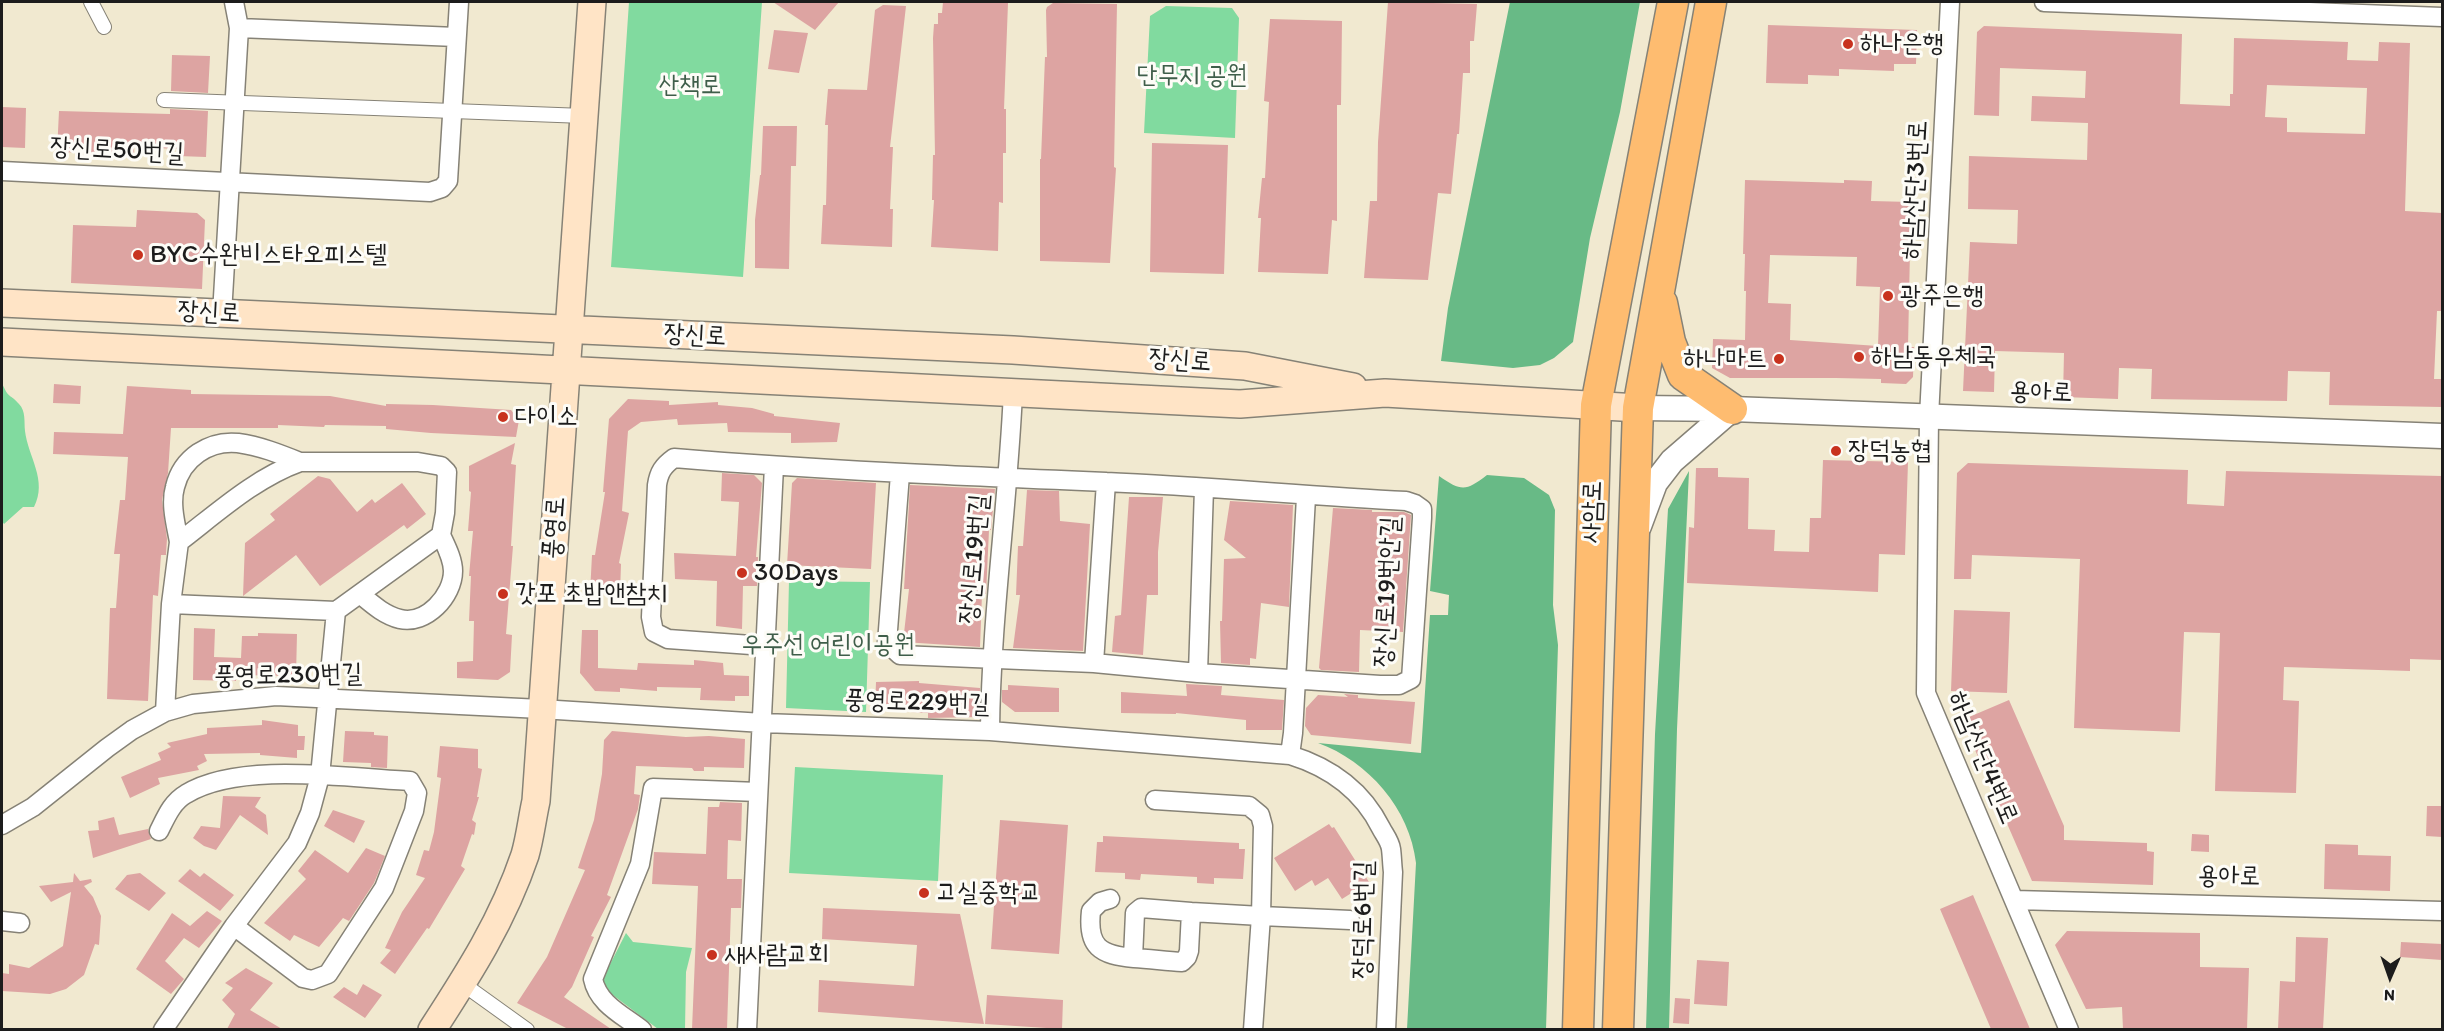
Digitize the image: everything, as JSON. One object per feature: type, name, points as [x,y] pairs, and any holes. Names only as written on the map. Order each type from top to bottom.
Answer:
[{"type":"main road","name":"풍영로","points":[[432,1029],[463,984],[499,921],[525,854],[536,801],[592,2]]},
{"type":"main road","name":"사암로","points":[[1578,1029],[1596,405],[1673,2]]},
{"type":"main road","name":"사암로","points":[[1618,1029],[1638,408],[1711,2]]},
{"type":"main road","points":[[1660,290],[1670,342],[1683,375],[1732,409]]},
{"type":"main road","name":"장신로","points":[[2,303],[1013,350],[1245,366],[1385,393]]},
{"type":"main road","name":"장신로","points":[[2,342],[1240,404],[1385,393],[1638,408]]},
{"type":"street","points":[[91,2],[104,27]]},
{"type":"street","points":[[222,314],[239,28],[234,2]]},
{"type":"street","points":[[453,112],[459,2]]},
{"type":"street","name":"하남산단3번로","points":[[1929,417],[1950,2]]},
{"type":"street","points":[[2044,2],[2442,17]]},
{"type":"street","points":[[239,28],[456,37]]},
{"type":"street","points":[[164,100],[584,116]]},
{"type":"street","name":"장신로50번길","points":[[2,171],[430,192],[442,188],[448,180],[453,112]]},
{"type":"street","name":"장신로19번길","points":[[990,732],[992,661],[1008,480],[1013,392]]},
{"type":"street","name":"용아로","points":[[1638,408],[1732,409],[2442,436]]},
{"type":"street","points":[[1633,543],[1655,483],[1672,460],[1732,409]]},
{"type":"street","name":"하남산단4번로","points":[[1929,417],[1926,693],[2069,1029]]},
{"type":"street","points":[[165,712],[171,604],[179,542],[175,524],[174,488],[187,463],[201,450],[218,444],[237,443],[261,448],[300,462]]},
{"type":"street","name":"장신로19번안길","points":[[765,646],[668,639],[654,632],[651,617],[657,485],[659,474],[665,464],[674,458],[900,474],[1008,480],[1106,482],[1406,501],[1422,509],[1411,679],[1400,685],[1198,673],[1094,663],[900,656],[887,643],[900,474]]},
{"type":"street","points":[[179,542],[260,481],[282,468],[300,462],[418,462],[441,466],[447,472],[445,513],[441,535],[450,554],[453,571],[447,595],[420,618],[402,619],[373,606],[360,594]]},
{"type":"street","points":[[747,1029],[774,466]]},
{"type":"street","points":[[1094,663],[1106,482]]},
{"type":"street","points":[[1198,673],[1204,488]]},
{"type":"street","points":[[1290,755],[1306,496]]},
{"type":"street","points":[[171,604],[336,611],[441,535]]},
{"type":"street","points":[[171,1026],[234,926],[297,843],[310,813],[320,776],[336,611]]},
{"type":"street","name":"풍영로230번길","points":[[2,825],[33,807],[132,730],[165,712],[193,704],[226,699],[276,696],[541,709]]},
{"type":"street","name":"풍영로229번길","points":[[541,709],[763,723],[990,732],[1290,755]]},
{"type":"street","name":"장덕로6번길","points":[[1290,755],[1311,761],[1333,773],[1360,796],[1376,818],[1391,847],[1393,872],[1386,1029]]},
{"type":"street","points":[[159,831],[173,805],[184,795],[225,779],[264,774],[410,781],[417,793],[414,811],[384,888],[328,974],[320,978],[303,978],[234,926]]},
{"type":"street","points":[[642,1029],[604,1002],[598,995],[593,979],[640,864],[653,788],[758,792]]},
{"type":"street","points":[[1155,800],[1249,806],[1260,815],[1263,826],[1261,916],[1253,1029]]},
{"type":"street","points":[[1110,899],[1100,902],[1091,911],[1092,939],[1100,950],[1113,956],[1182,962],[1189,951],[1191,912]]},
{"type":"street","name":"용아로","points":[[2014,900],[2442,911]]},
{"type":"street","points":[[1133,958],[1136,913],[1141,908],[1350,920]]},
{"type":"street","points":[[463,984],[526,1029]]},
{"type":"green space","name":"산책로","points":[[629,2],[762,2],[743,277],[611,267]]},
{"type":"green space","points":[[1510,2],[1640,2],[1620,112],[1590,238],[1573,342],[1554,358],[1540,365],[1513,368],[1441,361],[1448,308]]},
{"type":"green space","name":"단무지 공원","points":[[1166,6],[1232,8],[1239,18],[1235,138],[1144,133],[1150,16]]},
{"type":"green space","points":[[2,383],[8,394],[23,410],[27,441],[39,487],[34,507],[23,507],[4,524],[2,521]]},
{"type":"green space","points":[[1689,471],[1677,729],[1669,1029],[1646,1029],[1655,734],[1668,509]]},
{"type":"green space","points":[[1487,475],[1524,478],[1549,495],[1555,510],[1553,605],[1558,645],[1546,1029],[1407,1029],[1416,863],[1412,843],[1396,806],[1384,790],[1354,762],[1318,743],[1421,753],[1430,615],[1448,615],[1449,595],[1430,591],[1439,476],[1453,485],[1469,487]]},
{"type":"green space","name":"우주선 어린이공원","points":[[789,581],[870,582],[866,712],[786,708]]},
{"type":"green space","points":[[795,767],[943,775],[938,881],[789,873]]},
{"type":"green space","points":[[626,933],[633,942],[692,948],[686,972],[685,1029],[658,1029],[610,993],[604,985],[604,976]]},
{"type":"building","points":[[773,2],[839,2],[815,30]]},
{"type":"building","points":[[943,2],[1008,3],[1004,109],[1006,109],[1006,153],[1003,153],[1003,203],[999,202],[998,251],[931,247],[934,200],[932,200],[933,155],[935,155],[933,38],[934,24],[938,24],[938,13],[942,13]]},
{"type":"building","points":[[1388,2],[1477,4],[1474,41],[1470,41],[1470,73],[1463,73],[1459,134],[1457,134],[1451,194],[1438,193],[1428,280],[1364,278],[1370,201],[1377,201],[1378,142]]},
{"type":"building","points":[[1053,3],[1117,4],[1114,167],[1116,168],[1110,263],[1040,261],[1040,159],[1045,57],[1047,57],[1046,10]]},
{"type":"building","points":[[883,5],[906,6],[890,147],[893,147],[890,209],[893,209],[892,247],[821,244],[823,205],[826,205],[828,125],[825,125],[828,89],[867,90],[875,10]]},
{"type":"building","points":[[1270,19],[1342,21],[1341,105],[1337,105],[1337,221],[1332,220],[1328,274],[1258,272],[1261,218],[1258,218],[1262,178],[1265,178],[1269,102],[1264,101]]},
{"type":"building","points":[[1768,25],[1917,30],[1916,64],[1894,64],[1894,71],[1839,69],[1839,76],[1808,75],[1808,84],[1766,83]]},
{"type":"building","points":[[1984,26],[2182,34],[2180,104],[2230,106],[2230,94],[2233,94],[2234,38],[2348,42],[2347,60],[2378,61],[2379,42],[2410,43],[2405,211],[2442,213],[2442,311],[2437,311],[2434,379],[2442,379],[2442,407],[2329,405],[2330,372],[2288,371],[2287,401],[2151,399],[2152,369],[2119,368],[2118,399],[2063,397],[2064,353],[1995,351],[1994,392],[1963,391],[1970,242],[2017,244],[2018,210],[1968,209],[1969,156],[2087,160],[2088,123],[2031,121],[2032,96],[2085,98],[2086,71],[2000,68],[1999,116],[1974,115],[1977,32]],"holes":[[[2267,85],[2367,88],[2365,134],[2287,132],[2287,118],[2265,117]]]},
{"type":"building","points":[[774,30],[808,33],[799,73],[768,69]]},
{"type":"building","points":[[172,55],[210,56],[208,93],[171,91]]},
{"type":"building","points":[[2,107],[26,108],[25,148],[2,147]]},
{"type":"building","points":[[170,109],[208,111],[206,157],[178,156],[178,149],[134,147],[134,154],[57,152],[59,111],[170,114]]},
{"type":"building","points":[[763,126],[797,126],[796,166],[791,166],[789,269],[755,268],[755,220],[761,175]]},
{"type":"building","points":[[1152,143],[1228,145],[1224,274],[1150,272]]},
{"type":"building","points":[[1745,180],[1844,183],[1844,180],[1872,181],[1871,201],[1911,202],[1908,347],[1914,347],[1913,377],[1906,384],[1881,383],[1881,379],[1730,378],[1712,368],[1713,339],[1745,340],[1746,291],[1744,291],[1745,254],[1743,254]],"holes":[[[1770,255],[1857,257],[1856,286],[1880,287],[1878,346],[1790,340],[1791,304],[1768,303]]]},
{"type":"building","name":"BYC수완비스타오피스텔","points":[[137,210],[197,213],[205,220],[202,289],[71,283],[73,225],[136,227]]},
{"type":"building","points":[[54,384],[81,386],[80,404],[53,403]]},
{"type":"building","points":[[127,386],[191,390],[191,394],[330,396],[386,406],[386,404],[433,405],[511,410],[519,420],[516,437],[431,433],[386,429],[386,426],[278,425],[278,428],[171,428],[168,473],[162,500],[167,539],[166,555],[161,555],[158,596],[153,595],[148,701],[107,699],[110,608],[116,608],[120,554],[114,554],[120,500],[125,500],[128,457],[53,454],[54,432],[123,434]]},
{"type":"building","points":[[628,399],[669,401],[669,405],[718,402],[718,405],[752,408],[774,414],[774,416],[840,423],[837,442],[791,443],[791,433],[728,432],[727,423],[678,425],[677,419],[641,422],[628,431],[622,511],[629,513],[619,563],[621,564],[620,594],[590,593],[592,555],[595,555],[605,492],[603,492],[609,419]]},
{"type":"building","points":[[515,443],[511,464],[516,465],[506,634],[512,635],[510,672],[498,680],[457,678],[457,662],[473,661],[474,621],[469,621],[471,576],[469,576],[473,531],[468,531],[471,492],[469,491],[469,466]]},
{"type":"building","points":[[1823,460],[1908,462],[1905,555],[1879,554],[1878,592],[1687,583],[1689,527],[1694,528],[1696,468],[1718,468],[1718,477],[1749,478],[1748,529],[1775,530],[1774,551],[1809,552],[1810,518],[1821,518]]},
{"type":"building","points":[[1968,463],[2188,470],[2187,504],[2224,506],[2226,471],[2442,476],[2442,660],[2410,659],[2410,671],[2284,667],[2283,700],[2299,701],[2296,793],[2215,791],[2220,633],[2184,632],[2180,732],[2074,728],[2080,559],[1972,555],[1971,579],[1954,579],[1957,473]]},
{"type":"building","points":[[722,473],[754,475],[762,483],[756,557],[758,557],[757,586],[743,586],[742,629],[716,626],[717,581],[675,579],[674,553],[736,556],[739,502],[721,501]]},
{"type":"building","points":[[318,476],[330,479],[357,512],[372,499],[375,503],[402,483],[426,514],[407,529],[404,525],[320,586],[296,555],[243,596],[245,543],[275,520],[270,514]]},
{"type":"building","points":[[797,478],[876,483],[871,569],[787,565],[792,483]]},
{"type":"building","points":[[910,485],[995,489],[991,530],[989,530],[986,594],[982,594],[980,647],[903,642],[909,589],[904,589]]},
{"type":"building","points":[[1027,490],[1059,491],[1060,521],[1090,524],[1083,651],[1013,648],[1020,595],[1016,595],[1018,546],[1023,546]]},
{"type":"building","points":[[1129,497],[1163,497],[1158,552],[1158,595],[1147,595],[1143,655],[1112,652],[1115,616],[1121,615]]},
{"type":"building","points":[[1230,501],[1293,505],[1289,607],[1261,603],[1256,659],[1250,658],[1250,665],[1221,663],[1220,621],[1222,621],[1224,559],[1246,558],[1224,540]]},
{"type":"building","points":[[1333,508],[1404,512],[1411,515],[1403,632],[1360,630],[1359,672],[1319,668]]},
{"type":"building","points":[[1954,610],[2010,612],[2007,693],[1951,691]]},
{"type":"building","points":[[194,628],[215,629],[214,657],[241,658],[242,636],[258,636],[258,633],[297,634],[296,676],[236,675],[236,681],[193,680]]},
{"type":"building","points":[[582,630],[598,630],[598,668],[637,670],[638,663],[694,665],[694,660],[723,663],[724,675],[749,676],[749,696],[735,696],[735,701],[700,700],[701,688],[657,687],[657,691],[620,688],[620,692],[595,691],[580,673]]},
{"type":"building","points":[[919,681],[919,683],[980,688],[979,717],[928,718],[928,713],[875,710],[876,682]]},
{"type":"building","points":[[1186,684],[1222,686],[1221,695],[1284,700],[1282,730],[1246,730],[1246,720],[1176,713],[1121,713],[1121,692],[1187,696]]},
{"type":"building","points":[[1008,685],[1059,688],[1059,712],[1015,712],[1002,702],[1002,690],[1008,690]]},
{"type":"building","points":[[1344,694],[1358,695],[1358,698],[1415,702],[1411,744],[1311,735],[1305,726],[1306,708],[1318,695],[1348,697]]},
{"type":"building","points":[[2009,700],[2064,826],[2064,840],[2147,843],[2147,851],[2154,852],[2153,885],[2032,881],[1962,720]]},
{"type":"building","points":[[262,720],[298,725],[298,736],[305,736],[304,750],[297,750],[297,758],[260,755],[260,753],[204,754],[207,761],[197,766],[199,770],[158,778],[160,784],[130,798],[121,777],[161,760],[158,753],[171,747],[167,743],[207,734],[207,728],[262,725]]},
{"type":"building","points":[[345,731],[374,732],[374,735],[388,736],[387,768],[371,767],[371,763],[343,762]]},
{"type":"building","points":[[612,731],[745,739],[744,768],[704,767],[704,771],[694,771],[692,768],[636,766],[634,794],[640,795],[638,809],[607,895],[611,897],[591,936],[594,937],[572,987],[564,997],[611,1029],[568,1029],[517,1003],[547,957],[585,870],[578,868],[594,820],[602,774],[604,740]]},
{"type":"building","points":[[440,746],[478,749],[478,768],[482,769],[477,797],[479,797],[472,820],[476,823],[474,835],[472,834],[461,866],[465,869],[429,929],[427,928],[395,974],[380,963],[391,950],[385,948],[402,912],[425,878],[416,875],[424,850],[429,851],[434,832],[441,778],[437,777]]},
{"type":"building","points":[[223,796],[261,797],[255,807],[266,815],[268,835],[240,815],[216,850],[204,846],[193,838],[201,826],[220,828]]},
{"type":"building","points":[[720,802],[742,803],[741,841],[728,840],[727,879],[742,879],[741,908],[731,908],[727,1029],[692,1029],[698,886],[652,884],[654,852],[706,854],[708,807],[719,807]]},
{"type":"building","points":[[2427,806],[2442,806],[2442,837],[2426,836]]},
{"type":"building","points":[[333,810],[365,821],[354,843],[324,826]]},
{"type":"building","points":[[114,817],[119,835],[148,829],[151,839],[93,858],[88,831],[99,830],[98,821]]},
{"type":"building","points":[[1000,820],[1068,825],[1059,954],[991,949]]},
{"type":"building","points":[[1329,824],[1332,828],[1334,827],[1369,882],[1342,899],[1328,878],[1315,886],[1312,880],[1295,891],[1274,858]]},
{"type":"building","points":[[2192,834],[2209,835],[2209,852],[2191,851]]},
{"type":"building","points":[[1103,836],[1239,843],[1239,849],[1245,849],[1243,879],[1214,878],[1214,884],[1197,883],[1197,877],[1141,874],[1140,880],[1125,879],[1125,873],[1095,872],[1097,842],[1103,842]]},
{"type":"building","points":[[2325,844],[2358,845],[2358,855],[2391,856],[2390,891],[2324,889]]},
{"type":"building","points":[[366,848],[385,856],[374,883],[349,921],[343,918],[319,947],[294,935],[290,941],[264,923],[306,879],[298,871],[315,850],[348,873]]},
{"type":"building","points":[[190,869],[200,877],[204,873],[234,895],[220,911],[178,881]]},
{"type":"building","points":[[74,873],[80,881],[91,879],[92,882],[84,886],[93,897],[101,916],[99,945],[95,944],[84,975],[66,989],[50,994],[2,991],[2,973],[9,974],[9,964],[29,968],[63,946],[71,892],[51,902],[39,886],[73,882]]},
{"type":"building","points":[[140,873],[166,893],[149,911],[115,889],[127,875]]},
{"type":"building","points":[[1973,895],[2030,1029],[1991,1029],[1940,909]]},
{"type":"building","points":[[823,908],[960,914],[984,1024],[818,1012],[819,980],[914,986],[917,945],[822,939]]},
{"type":"building","points":[[207,911],[222,921],[199,948],[184,938],[165,961],[184,979],[171,994],[136,969],[172,913],[190,926]]},
{"type":"building","points":[[2067,931],[2200,933],[2200,967],[2249,968],[2247,1029],[2123,1029],[2122,1007],[2086,1009],[2055,945]]},
{"type":"building","points":[[2296,937],[2328,938],[2323,1029],[2278,1029],[2280,981],[2295,982]]},
{"type":"building","points":[[2401,942],[2442,944],[2442,960],[2400,957]]},
{"type":"building","points":[[1697,960],[1729,962],[1727,1006],[1694,1004]]},
{"type":"building","points":[[246,968],[273,983],[250,1010],[282,1029],[227,1029],[235,1014],[222,1000],[233,988],[225,983]]},
{"type":"building","points":[[363,984],[382,995],[365,1018],[333,997],[344,987],[357,995]]},
{"type":"building","points":[[987,995],[1063,1000],[1062,1029],[985,1024]]},
{"type":"building","points":[[1675,998],[1690,999],[1689,1024],[1673,1023]]},
{"type":"place","name":"하나은행","points":[[1848,44]]},
{"type":"place","name":"BYC수완비스타오피스텔","points":[[138,255]]},
{"type":"place","name":"광주은행","points":[[1888,296]]},
{"type":"place","name":"하남동우체국","points":[[1859,357]]},
{"type":"place","name":"하나마트","points":[[1779,359]]},
{"type":"place","name":"다이소","points":[[503,417]]},
{"type":"place","name":"장덕농협","points":[[1836,451]]},
{"type":"place","name":"30Days","points":[[742,573]]},
{"type":"place","name":"갓포 초밥앤참치","points":[[503,594]]},
{"type":"place","name":"고실중학교","points":[[924,893]]},
{"type":"place","name":"새사람교회","points":[[712,955]]}]
